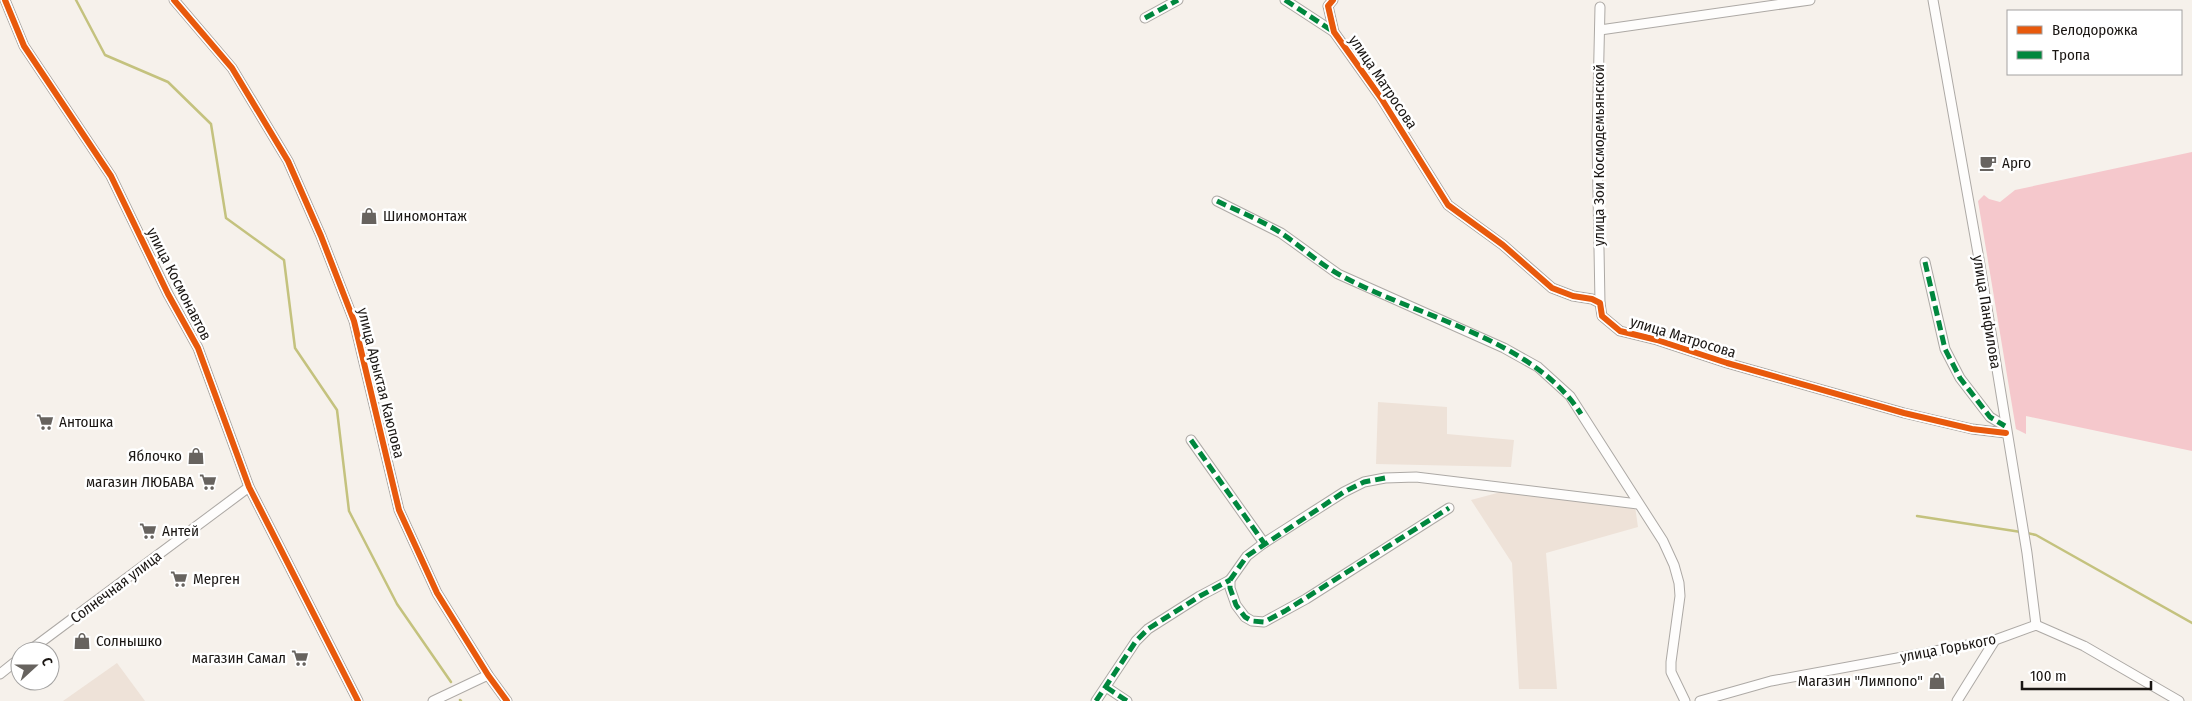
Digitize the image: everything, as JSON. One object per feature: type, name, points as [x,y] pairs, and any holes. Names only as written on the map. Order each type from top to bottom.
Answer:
[{"type":"street","name":"улица Космонавтов","points":[[5,0],[24,46],[111,176],[168,294],[198,348],[249,487],[358,701]]},
{"type":"street","name":"улица Арыктая Каюпова","points":[[174,0],[232,68],[288,161],[321,236],[354,321],[399,510],[437,592],[488,675],[507,701]]},
{"type":"street","points":[[1145,18],[1178,0]]},
{"type":"street","points":[[1285,0],[1334,32]]},
{"type":"street","points":[[1333,0],[1328,6],[1334,32]]},
{"type":"street","points":[[1600,30],[1810,0]]},
{"type":"street","name":"улица Панфилова","points":[[1933,0],[1979,259],[2027,553],[2036,625]]},
{"type":"street","name":"улица Зои Космодемьянской","points":[[1600,7],[1597,140],[1600,303]]},
{"type":"street","name":"улица Матросова","points":[[1334,32],[1381,98],[1448,205],[1502,245],[1552,288],[1600,303],[1602,316],[1620,331],[1658,340],[1727,363],[1904,413],[1972,429],[2006,429]]},
{"type":"street","points":[[1216,201],[1281,233],[1338,274],[1504,348],[1538,367],[1570,396],[1663,541],[1674,564],[1680,596],[1670,662],[1671,672],[1685,701]]},
{"type":"street","points":[[1925,262],[1945,349],[1960,378],[1990,417],[2006,429]]},
{"type":"street","points":[[1191,440],[1264,543]]},
{"type":"street","points":[[1096,701],[1136,641],[1148,629],[1200,596],[1230,580],[1247,556],[1264,543],[1344,492],[1364,482],[1386,478],[1416,477],[1638,504]]},
{"type":"street","name":"Солнечная улица","points":[[42,641],[249,487]]},
{"type":"street","points":[[1230,580],[1230,588],[1236,605],[1245,617],[1252,621],[1264,622],[1306,599],[1449,508]]},
{"type":"street","points":[[2036,625],[2084,646],[2179,701]]},
{"type":"street","name":"улица Горького","points":[[1700,701],[1771,681],[1995,640],[2036,625]]},
{"type":"street","points":[[1957,701],[1995,640]]},
{"type":"street","points":[[0,674],[10,666]]},
{"type":"street","points":[[433,701],[488,675]]},
{"type":"street","points":[[1106,687],[1127,701]]},
{"type":"shaded area","points":[[2192,152],[2192,451],[2026,416],[2026,434],[2016,429],[1978,201],[1984,195],[1989,199],[2000,202],[2015,190]]},
{"type":"shaded area","points":[[1378,402],[1447,407],[1447,434],[1514,440],[1511,467],[1376,464]]},
{"type":"shaded area","points":[[1501,492],[1635,506],[1638,527],[1546,553],[1557,689],[1519,689],[1512,563],[1471,500]]},
{"type":"shaded area","points":[[117,663],[145,701],[63,701]]},
{"type":"waterway","points":[[76,0],[105,55],[168,82],[211,124],[226,218],[284,260],[295,348],[337,410],[349,511],[397,604],[451,682]]},
{"type":"waterway","points":[[1917,516],[2021,532]]},
{"type":"waterway","points":[[2027,533],[2036,535],[2192,623]]},
{"type":"marked path","points":[[1145,18],[1178,0]]},
{"type":"marked path","points":[[1285,0],[1334,32]]},
{"type":"marked path","points":[[1217,201],[1273,228],[1340,275],[1370,290],[1471,332],[1504,348],[1534,366],[1560,388],[1581,414]]},
{"type":"marked path","points":[[1925,262],[1945,349],[1960,378],[1990,417],[2005,426]]},
{"type":"marked path","points":[[1191,440],[1264,543]]},
{"type":"marked path","points":[[1385,478],[1364,482],[1344,492],[1247,556],[1230,580],[1230,588],[1236,605],[1245,617],[1252,621],[1264,622],[1285,611],[1449,508]]},
{"type":"marked path","points":[[1096,701],[1136,641],[1148,629],[1200,596],[1230,580]]},
{"type":"marked path","points":[[1106,687],[1127,701]]},
{"type":"cycle path","points":[[5,0],[24,46],[111,176],[168,294],[198,348],[249,487],[358,701]]},
{"type":"cycle path","points":[[174,0],[232,68],[288,161],[321,236],[354,321],[399,510],[437,593],[488,675],[507,701]]},
{"type":"cycle path","points":[[1333,0],[1328,6],[1334,32],[1381,98],[1448,205],[1503,245],[1552,288],[1600,303],[1602,316],[1620,331],[1657,340],[1727,363],[1904,413],[1972,429],[2006,433]]},
{"type":"place","name":"Арго","points":[[1988,163]]},
{"type":"place","name":"Шиномонтаж","points":[[369,216]]},
{"type":"place","name":"Антошка","points":[[45,422]]},
{"type":"place","name":"Яблочко","points":[[196,456]]},
{"type":"place","name":"магазин ЛЮБАВА","points":[[208,482]]},
{"type":"place","name":"Антей","points":[[148,531]]},
{"type":"place","name":"Мерген","points":[[179,579]]},
{"type":"place","name":"Солнышко","points":[[82,641]]},
{"type":"place","name":"магазин Самал","points":[[300,658]]},
{"type":"place","name":"Магазин \"Лимпопо\"","points":[[1937,681]]}]
